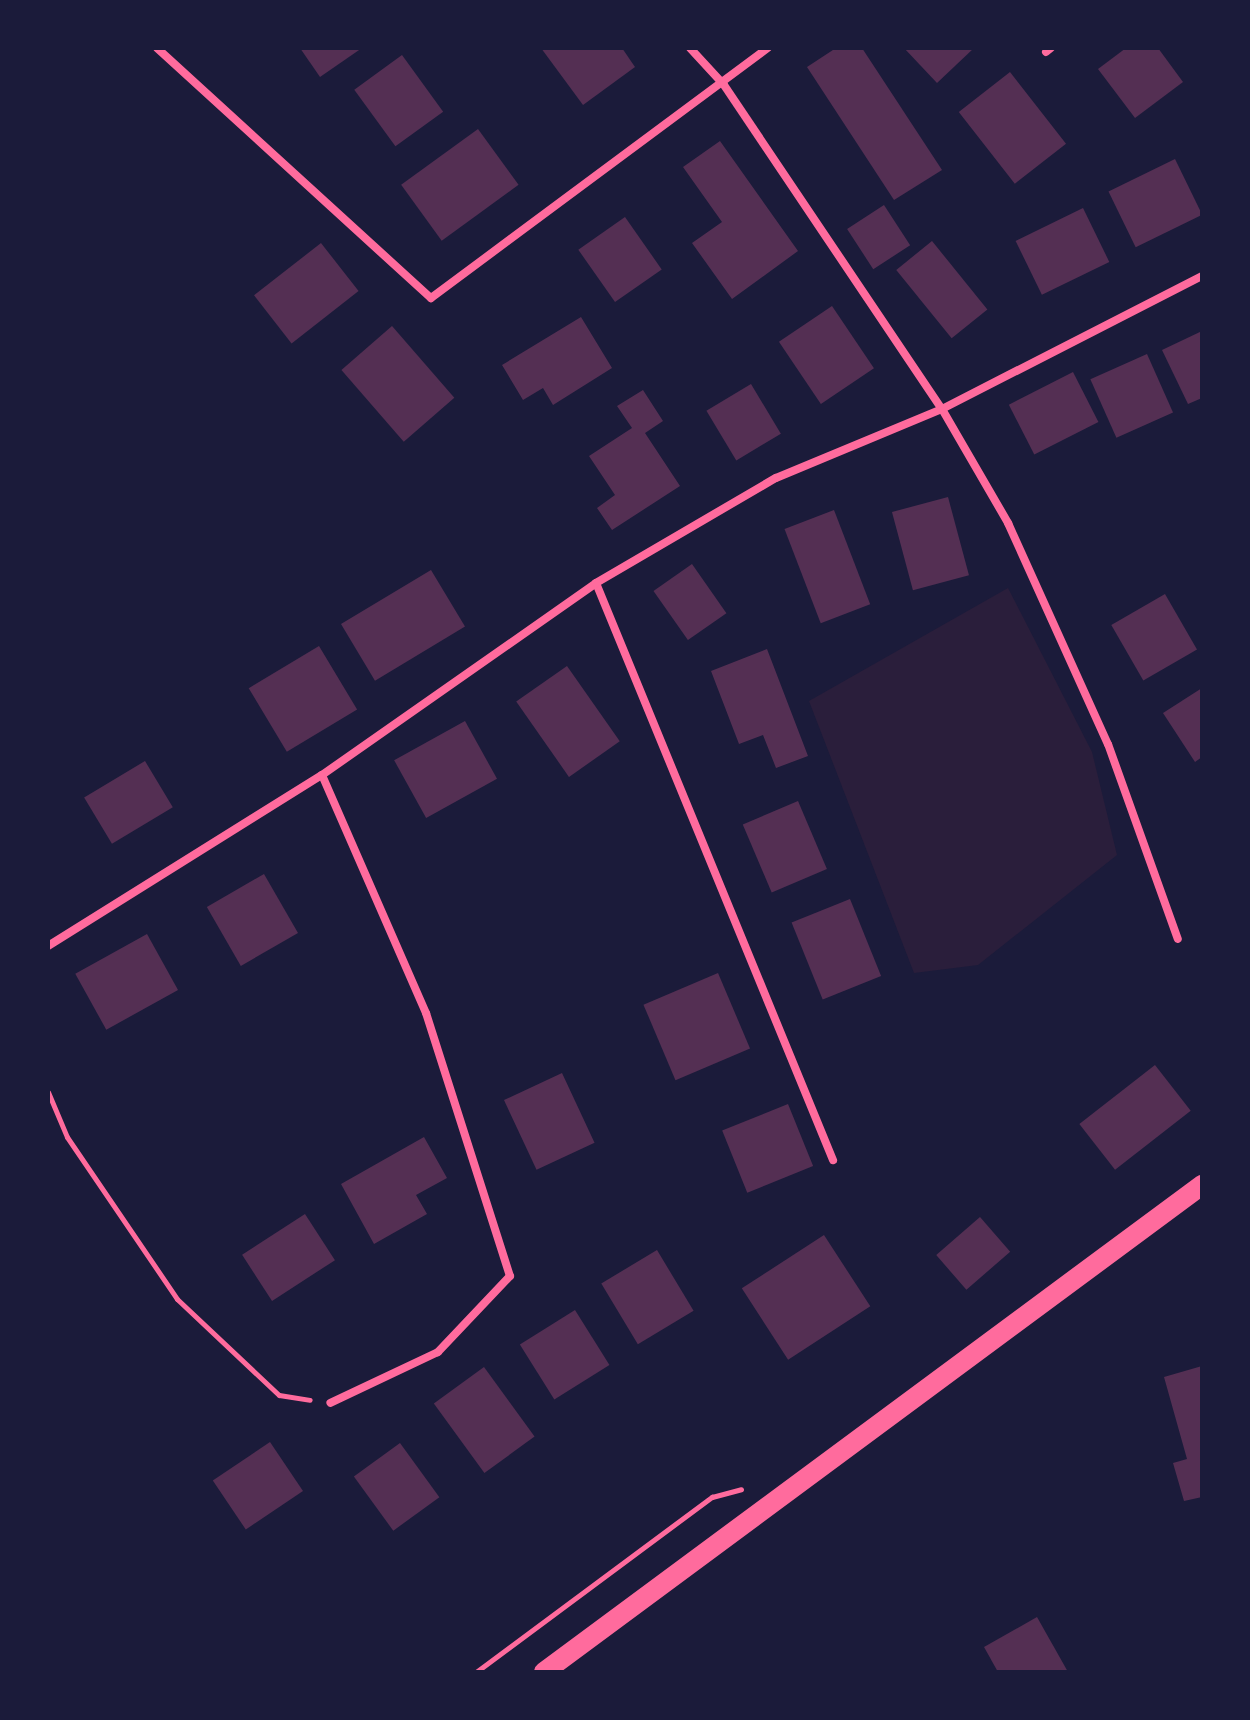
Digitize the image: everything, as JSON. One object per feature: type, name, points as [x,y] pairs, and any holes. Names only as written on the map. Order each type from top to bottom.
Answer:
[{"type":"main road","points":[[544,1672],[1202,1185]]},
{"type":"street","points":[[157,48],[431,298],[724,85],[768,48]]},
{"type":"street","points":[[690,48],[724,85],[942,409],[1008,523],[1108,744],[1178,939]]},
{"type":"street","points":[[48,946],[322,775],[596,583],[776,478],[942,409],[1202,276]]},
{"type":"street","points":[[596,583],[833,1160]]},
{"type":"street","points":[[322,775],[426,1013],[510,1276],[438,1352],[330,1403]]},
{"type":"path","points":[[48,1092],[67,1137],[177,1299],[279,1395],[330,1403]]},
{"type":"path","points":[[476,1672],[712,1497],[753,1486]]},
{"type":"shaded area","points":[[1008,588],[1092,752],[1117,855],[978,965],[914,973],[809,701]]},
{"type":"building","points":[[300,48],[362,48],[320,77]]},
{"type":"building","points":[[541,48],[622,48],[635,67],[583,105]]},
{"type":"building","points":[[836,48],[862,48],[942,170],[894,200],[807,67]]},
{"type":"building","points":[[904,48],[974,48],[937,83]]},
{"type":"building","points":[[1126,48],[1158,48],[1183,82],[1135,118],[1098,69]]},
{"type":"building","points":[[402,55],[443,112],[395,146],[354,90]]},
{"type":"building","points":[[1010,72],[1066,144],[1015,184],[959,112]]},
{"type":"building","points":[[478,129],[519,185],[442,241],[401,185]]},
{"type":"building","points":[[720,141],[798,251],[732,299],[692,243],[722,222],[683,167]]},
{"type":"building","points":[[1175,159],[1202,215],[1136,247],[1108,191]]},
{"type":"building","points":[[884,205],[910,245],[873,269],[847,229]]},
{"type":"building","points":[[1083,208],[1109,262],[1042,295],[1016,241]]},
{"type":"building","points":[[625,217],[662,269],[615,302],[578,250]]},
{"type":"building","points":[[932,241],[987,309],[952,338],[896,270]]},
{"type":"building","points":[[321,243],[359,291],[292,343],[254,295]]},
{"type":"building","points":[[832,306],[874,368],[821,404],[779,342]]},
{"type":"building","points":[[581,317],[612,368],[553,405],[543,388],[523,400],[502,365]]},
{"type":"building","points":[[392,326],[454,398],[404,442],[341,370]]},
{"type":"building","points":[[1202,331],[1202,398],[1188,404],[1162,350]]},
{"type":"building","points":[[1147,354],[1173,412],[1116,438],[1090,379]]},
{"type":"building","points":[[1073,372],[1098,422],[1034,455],[1009,405]]},
{"type":"building","points":[[751,384],[781,434],[736,460],[706,411]]},
{"type":"building","points":[[643,390],[663,421],[645,433],[680,486],[612,530],[597,508],[615,495],[589,456],[632,428],[617,406]]},
{"type":"building","points":[[948,497],[969,575],[913,590],[892,512]]},
{"type":"building","points":[[834,510],[870,604],[821,623],[785,529]]},
{"type":"building","points":[[692,564],[726,613],[688,640],[653,591]]},
{"type":"building","points":[[431,570],[465,627],[375,681],[341,624]]},
{"type":"building","points":[[1165,594],[1197,649],[1143,680],[1111,625]]},
{"type":"building","points":[[319,646],[357,709],[287,752],[249,688]]},
{"type":"building","points":[[767,649],[808,756],[776,768],[763,735],[739,744],[711,671]]},
{"type":"building","points":[[567,666],[620,741],[569,777],[516,702]]},
{"type":"building","points":[[1202,688],[1202,757],[1195,762],[1163,713]]},
{"type":"building","points":[[465,721],[497,779],[426,818],[394,760]]},
{"type":"building","points":[[145,761],[173,807],[112,844],[84,798]]},
{"type":"building","points":[[798,801],[827,869],[772,893],[743,824]]},
{"type":"building","points":[[264,874],[298,933],[241,966],[207,907]]},
{"type":"building","points":[[850,899],[881,976],[823,1000],[792,923]]},
{"type":"building","points":[[147,934],[178,990],[106,1030],[75,974]]},
{"type":"building","points":[[718,973],[750,1048],[675,1080],[643,1005]]},
{"type":"building","points":[[1155,1065],[1191,1111],[1115,1170],[1079,1124]]},
{"type":"building","points":[[562,1073],[595,1143],[537,1170],[504,1100]]},
{"type":"building","points":[[788,1104],[813,1166],[747,1193],[722,1131]]},
{"type":"building","points":[[424,1137],[447,1178],[416,1195],[427,1214],[374,1244],[341,1184]]},
{"type":"building","points":[[305,1214],[335,1260],[272,1301],[242,1255]]},
{"type":"building","points":[[980,1217],[1010,1252],[966,1290],[936,1255]]},
{"type":"building","points":[[824,1235],[870,1306],[788,1360],[742,1288]]},
{"type":"building","points":[[657,1250],[694,1311],[638,1344],[601,1283]]},
{"type":"building","points":[[575,1310],[609,1365],[554,1400],[520,1344]]},
{"type":"building","points":[[1202,1366],[1202,1497],[1184,1501],[1173,1463],[1187,1459],[1164,1377]]},
{"type":"building","points":[[484,1367],[535,1437],[484,1473],[434,1403]]},
{"type":"building","points":[[270,1442],[303,1491],[246,1529],[213,1481]]},
{"type":"building","points":[[400,1443],[439,1497],[393,1531],[354,1477]]},
{"type":"building","points":[[1037,1617],[1068,1672],[998,1672],[984,1647]]}]
